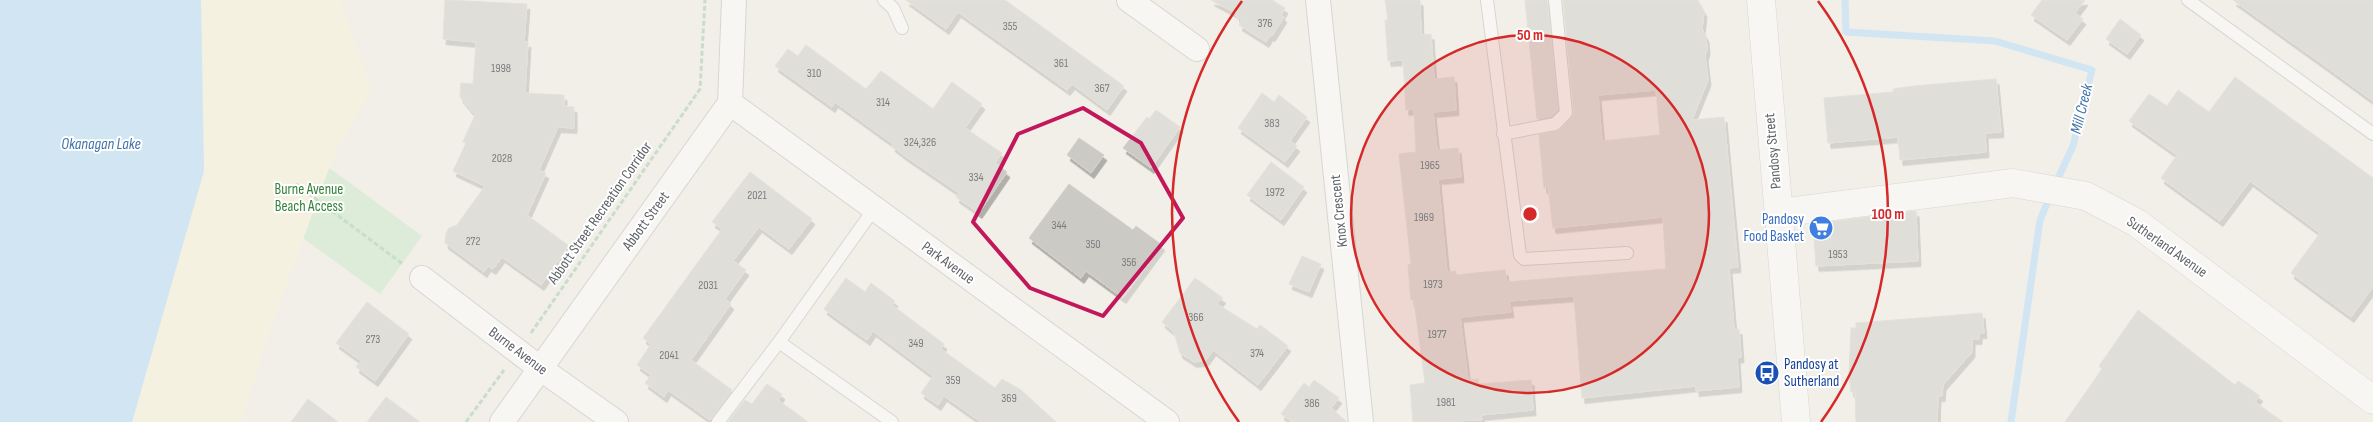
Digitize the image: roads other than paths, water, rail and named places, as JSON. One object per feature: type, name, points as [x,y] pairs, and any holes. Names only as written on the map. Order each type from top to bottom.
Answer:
[{"type":"street","points":[[730,103],[734,0]]},
{"type":"street","points":[[1129,0],[1197,49]]},
{"type":"street","name":"Knox Crescent","points":[[1318,0],[1361,422]]},
{"type":"street","name":"Pandosy Street","points":[[1760,0],[1796,422]]},
{"type":"street","name":"Park Avenue","points":[[730,103],[1167,422]]},
{"type":"street","name":"Abbott Street","points":[[502,422],[730,103]]},
{"type":"street","name":"Sutherland Avenue","points":[[1778,212],[2013,183],[2086,196],[2137,223],[2373,400]]},
{"type":"street","name":"Burne Avenue","points":[[422,278],[541,369],[616,422]]},
{"type":"lane","points":[[884,0],[893,8],[902,28]]},
{"type":"lane","points":[[1487,0],[1518,250],[1524,259],[1627,253]]},
{"type":"lane","points":[[1503,134],[1555,124],[1566,114],[1555,0]]},
{"type":"lane","points":[[2188,0],[2373,134]]},
{"type":"lane","points":[[718,422],[779,342],[874,209]]},
{"type":"lane","points":[[779,342],[892,422]]},
{"type":"water","name":"Okanagan Lake","points":[[0,0],[201,0],[204,171],[132,422],[0,422]]},
{"type":"waterway","name":"Mill Creek","points":[[1845,0],[1846,32],[1995,41],[2092,70],[2073,146],[2055,185]]},
{"type":"waterway","name":"Mill Creek","points":[[2011,422],[2040,220],[2051,194]]},
{"type":"place","name":"Pandosy Food Basket","points":[[1821,228]]},
{"type":"place","name":"Pandosy at Sutherland","points":[[1767,373]]},
{"type":"park label","name":"Burne Avenue Beach Access","points":[[309,198]]}]
